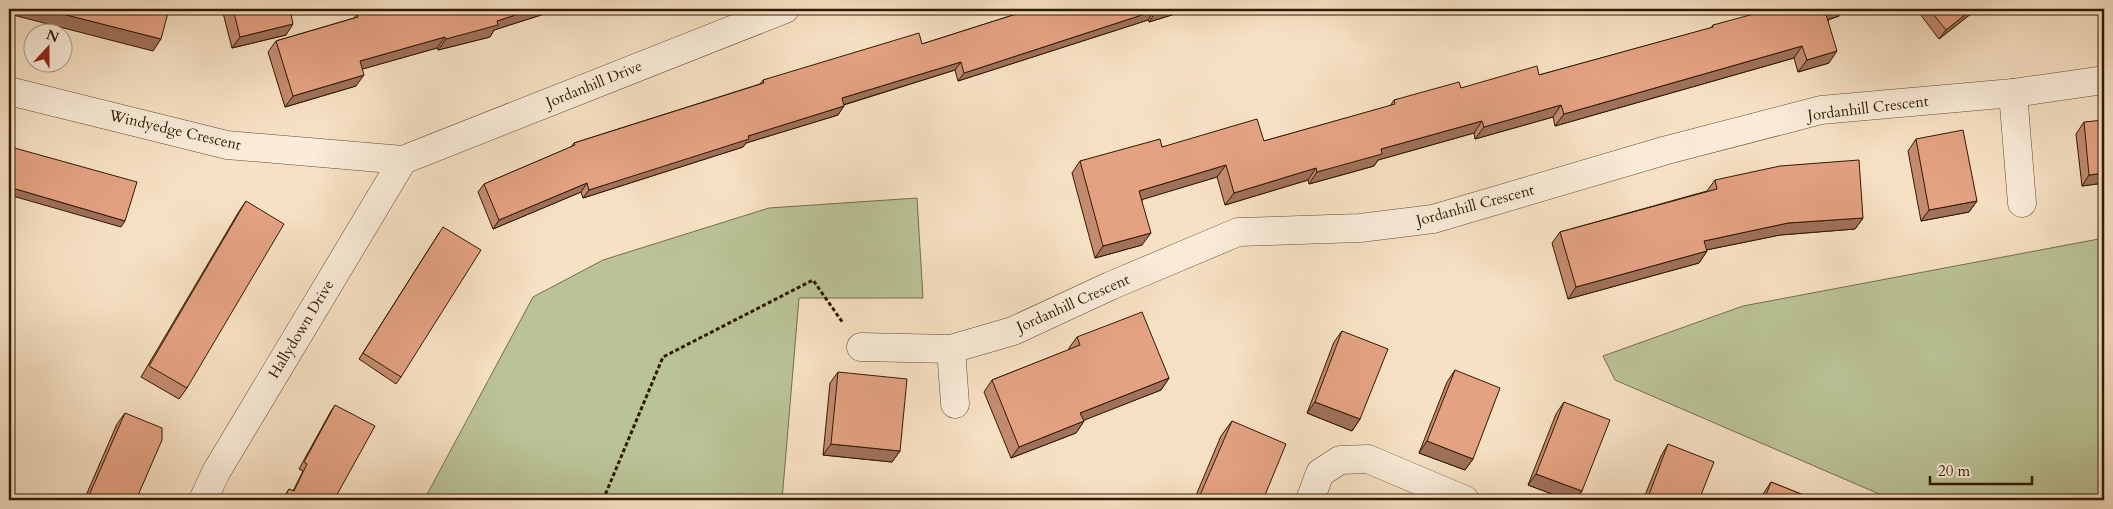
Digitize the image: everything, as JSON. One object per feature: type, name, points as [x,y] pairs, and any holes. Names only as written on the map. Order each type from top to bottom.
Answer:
[{"type":"street","name":"Jordanhill Drive","points":[[403,160],[785,9]]},
{"type":"street","name":"Jordanhill Crescent","points":[[861,348],[951,349],[1014,331],[1110,286],[1238,232],[1360,228],[1433,219],[1667,150],[1821,110],[2013,93],[2104,80]]},
{"type":"street","name":"Windyedge Crescent","points":[[9,91],[227,145],[403,160]]},
{"type":"street","points":[[2013,93],[2022,203]]},
{"type":"street","name":"Hallydown Drive","points":[[203,500],[216,472],[403,160]]},
{"type":"street","points":[[951,349],[955,404]]},
{"type":"street","points":[[1310,500],[1320,473],[1340,460],[1368,459],[1465,500]]},
{"type":"path","points":[[603,500],[663,357],[813,280],[861,348]]},
{"type":"green space","points":[[917,198],[923,298],[799,298],[782,500],[424,500],[533,297],[603,260],[769,208]]},
{"type":"green space","points":[[2104,238],[2104,500],[1893,500],[1615,380],[1603,356],[1743,306]]},
{"type":"building","points":[[43,9],[169,9],[161,39]]},
{"type":"building","points":[[233,9],[290,9],[293,24],[240,37]]},
{"type":"building","points":[[373,9],[534,9],[497,21],[498,25],[446,39],[445,37],[360,61],[364,75],[293,96],[276,41],[358,17],[357,14]]},
{"type":"building","points":[[1032,9],[1169,9],[1155,13],[1154,11],[964,73],[961,62],[842,98],[844,106],[748,136],[749,139],[589,190],[587,183],[499,220],[484,184],[575,145],[574,143],[764,83],[763,80],[919,33],[922,44]]},
{"type":"building","points":[[1772,9],[1833,9],[1825,11],[1837,51],[1807,60],[1802,46],[1564,114],[1561,105],[1484,127],[1482,121],[1381,149],[1382,154],[1317,172],[1316,168],[1234,193],[1226,165],[1139,191],[1151,233],[1103,246],[1080,161],[1160,139],[1162,147],[1257,119],[1264,141],[1395,104],[1394,100],[1459,82],[1461,88],[1537,66],[1539,75]]},
{"type":"building","points":[[1929,9],[1972,9],[1946,30]]},
{"type":"building","points":[[2104,120],[2104,173],[2089,175],[2084,122]]},
{"type":"building","points":[[1963,130],[1977,201],[1929,210],[1916,139]]},
{"type":"building","points":[[11,147],[137,182],[125,221],[9,187],[9,155]]},
{"type":"building","points":[[1859,160],[1863,218],[1788,223],[1704,241],[1707,251],[1576,287],[1560,232],[1717,189],[1715,180],[1780,166]]},
{"type":"building","points":[[246,201],[284,224],[187,388],[149,366]]},
{"type":"building","points":[[443,227],[481,250],[401,377],[363,353]]},
{"type":"building","points":[[1142,312],[1169,378],[1080,413],[1084,421],[1019,447],[992,380],[1080,345],[1077,337]]},
{"type":"building","points":[[1342,331],[1388,349],[1360,419],[1315,402]]},
{"type":"building","points":[[1455,370],[1500,388],[1473,459],[1427,441]]},
{"type":"building","points":[[838,372],[907,379],[900,451],[831,444]]},
{"type":"building","points":[[1564,402],[1610,420],[1582,491],[1536,474]]},
{"type":"building","points":[[335,405],[375,426],[334,500],[283,500],[289,489],[294,491],[307,464],[304,462]]},
{"type":"building","points":[[125,413],[162,428],[162,440],[136,500],[87,500]]},
{"type":"building","points":[[1232,421],[1286,444],[1263,500],[1198,500]]},
{"type":"building","points":[[1668,444],[1714,462],[1699,500],[1647,500]]},
{"type":"building","points":[[1771,482],[1816,500],[1764,500]]}]
